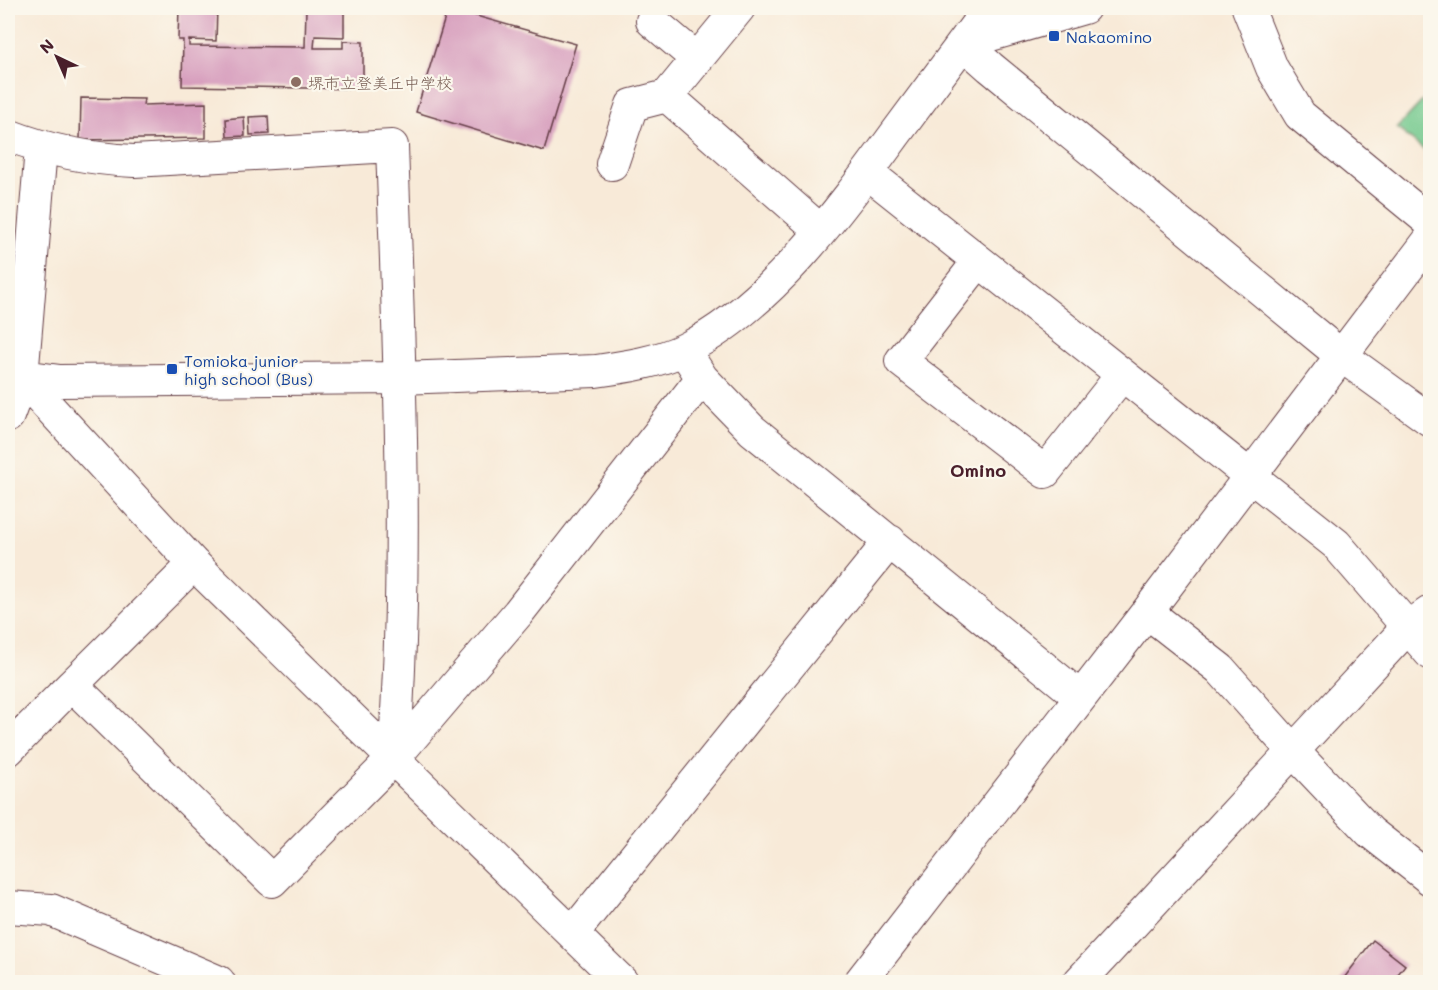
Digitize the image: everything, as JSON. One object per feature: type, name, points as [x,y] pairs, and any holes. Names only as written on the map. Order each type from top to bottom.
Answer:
[{"type":"street","points":[[612,165],[632,105],[667,96],[739,8]]},
{"type":"street","points":[[15,376],[60,381],[400,378],[596,371],[627,366],[684,350],[727,324],[775,281],[821,231],[868,172],[989,8]]},
{"type":"street","points":[[963,43],[1084,8]]},
{"type":"street","points":[[1248,8],[1272,68],[1300,115],[1431,222]]},
{"type":"street","points":[[652,21],[697,58]]},
{"type":"street","points":[[963,43],[990,68],[1343,357],[1431,420]]},
{"type":"street","points":[[667,96],[821,231]]},
{"type":"street","points":[[8,135],[41,148],[102,159],[134,161],[392,147],[400,378],[400,678],[394,758]]},
{"type":"street","points":[[8,416],[15,376],[41,148]]},
{"type":"street","points":[[868,172],[1121,376],[1336,544],[1419,620],[1431,652]]},
{"type":"street","points":[[860,982],[1343,357],[1431,239]]},
{"type":"street","points":[[978,262],[901,361],[1045,472],[1121,376]]},
{"type":"street","points":[[684,350],[702,378],[752,430],[1080,697]]},
{"type":"street","points":[[15,376],[194,564],[622,982]]},
{"type":"street","points":[[72,685],[272,881],[394,758],[518,613],[702,378]]},
{"type":"street","points":[[573,933],[890,541]]},
{"type":"street","points":[[8,750],[194,564]]},
{"type":"street","points":[[1147,612],[1220,669],[1293,751],[1370,831],[1431,879]]},
{"type":"street","points":[[1079,982],[1293,751],[1419,620]]},
{"type":"street","points":[[8,907],[51,910],[219,982]]},
{"type":"green space","points":[[1430,93],[1430,155],[1397,128]]},
{"type":"building","points":[[179,8],[217,8],[216,41],[189,40],[189,46],[305,47],[306,8],[344,8],[344,37],[315,36],[314,48],[343,48],[343,41],[363,42],[363,89],[182,86],[183,40],[178,40]]},
{"type":"building","points":[[448,8],[576,44],[544,151],[416,112]]},
{"type":"building","points":[[81,98],[144,99],[143,105],[206,103],[206,138],[80,140]]},
{"type":"building","points":[[268,116],[269,134],[250,135],[249,117]]},
{"type":"building","points":[[244,117],[245,136],[227,137],[226,119]]},
{"type":"building","points":[[1373,940],[1405,965],[1392,982],[1341,982]]},
{"type":"place","name":"Nakaomino","points":[[1054,36]]},
{"type":"place","name":"堺市立登美丘中学校","points":[[296,82]]},
{"type":"place","name":"Tomioka junior high school (Bus)","points":[[172,369]]},
{"type":"district","name":"Omino","points":[[978,470]]}]
